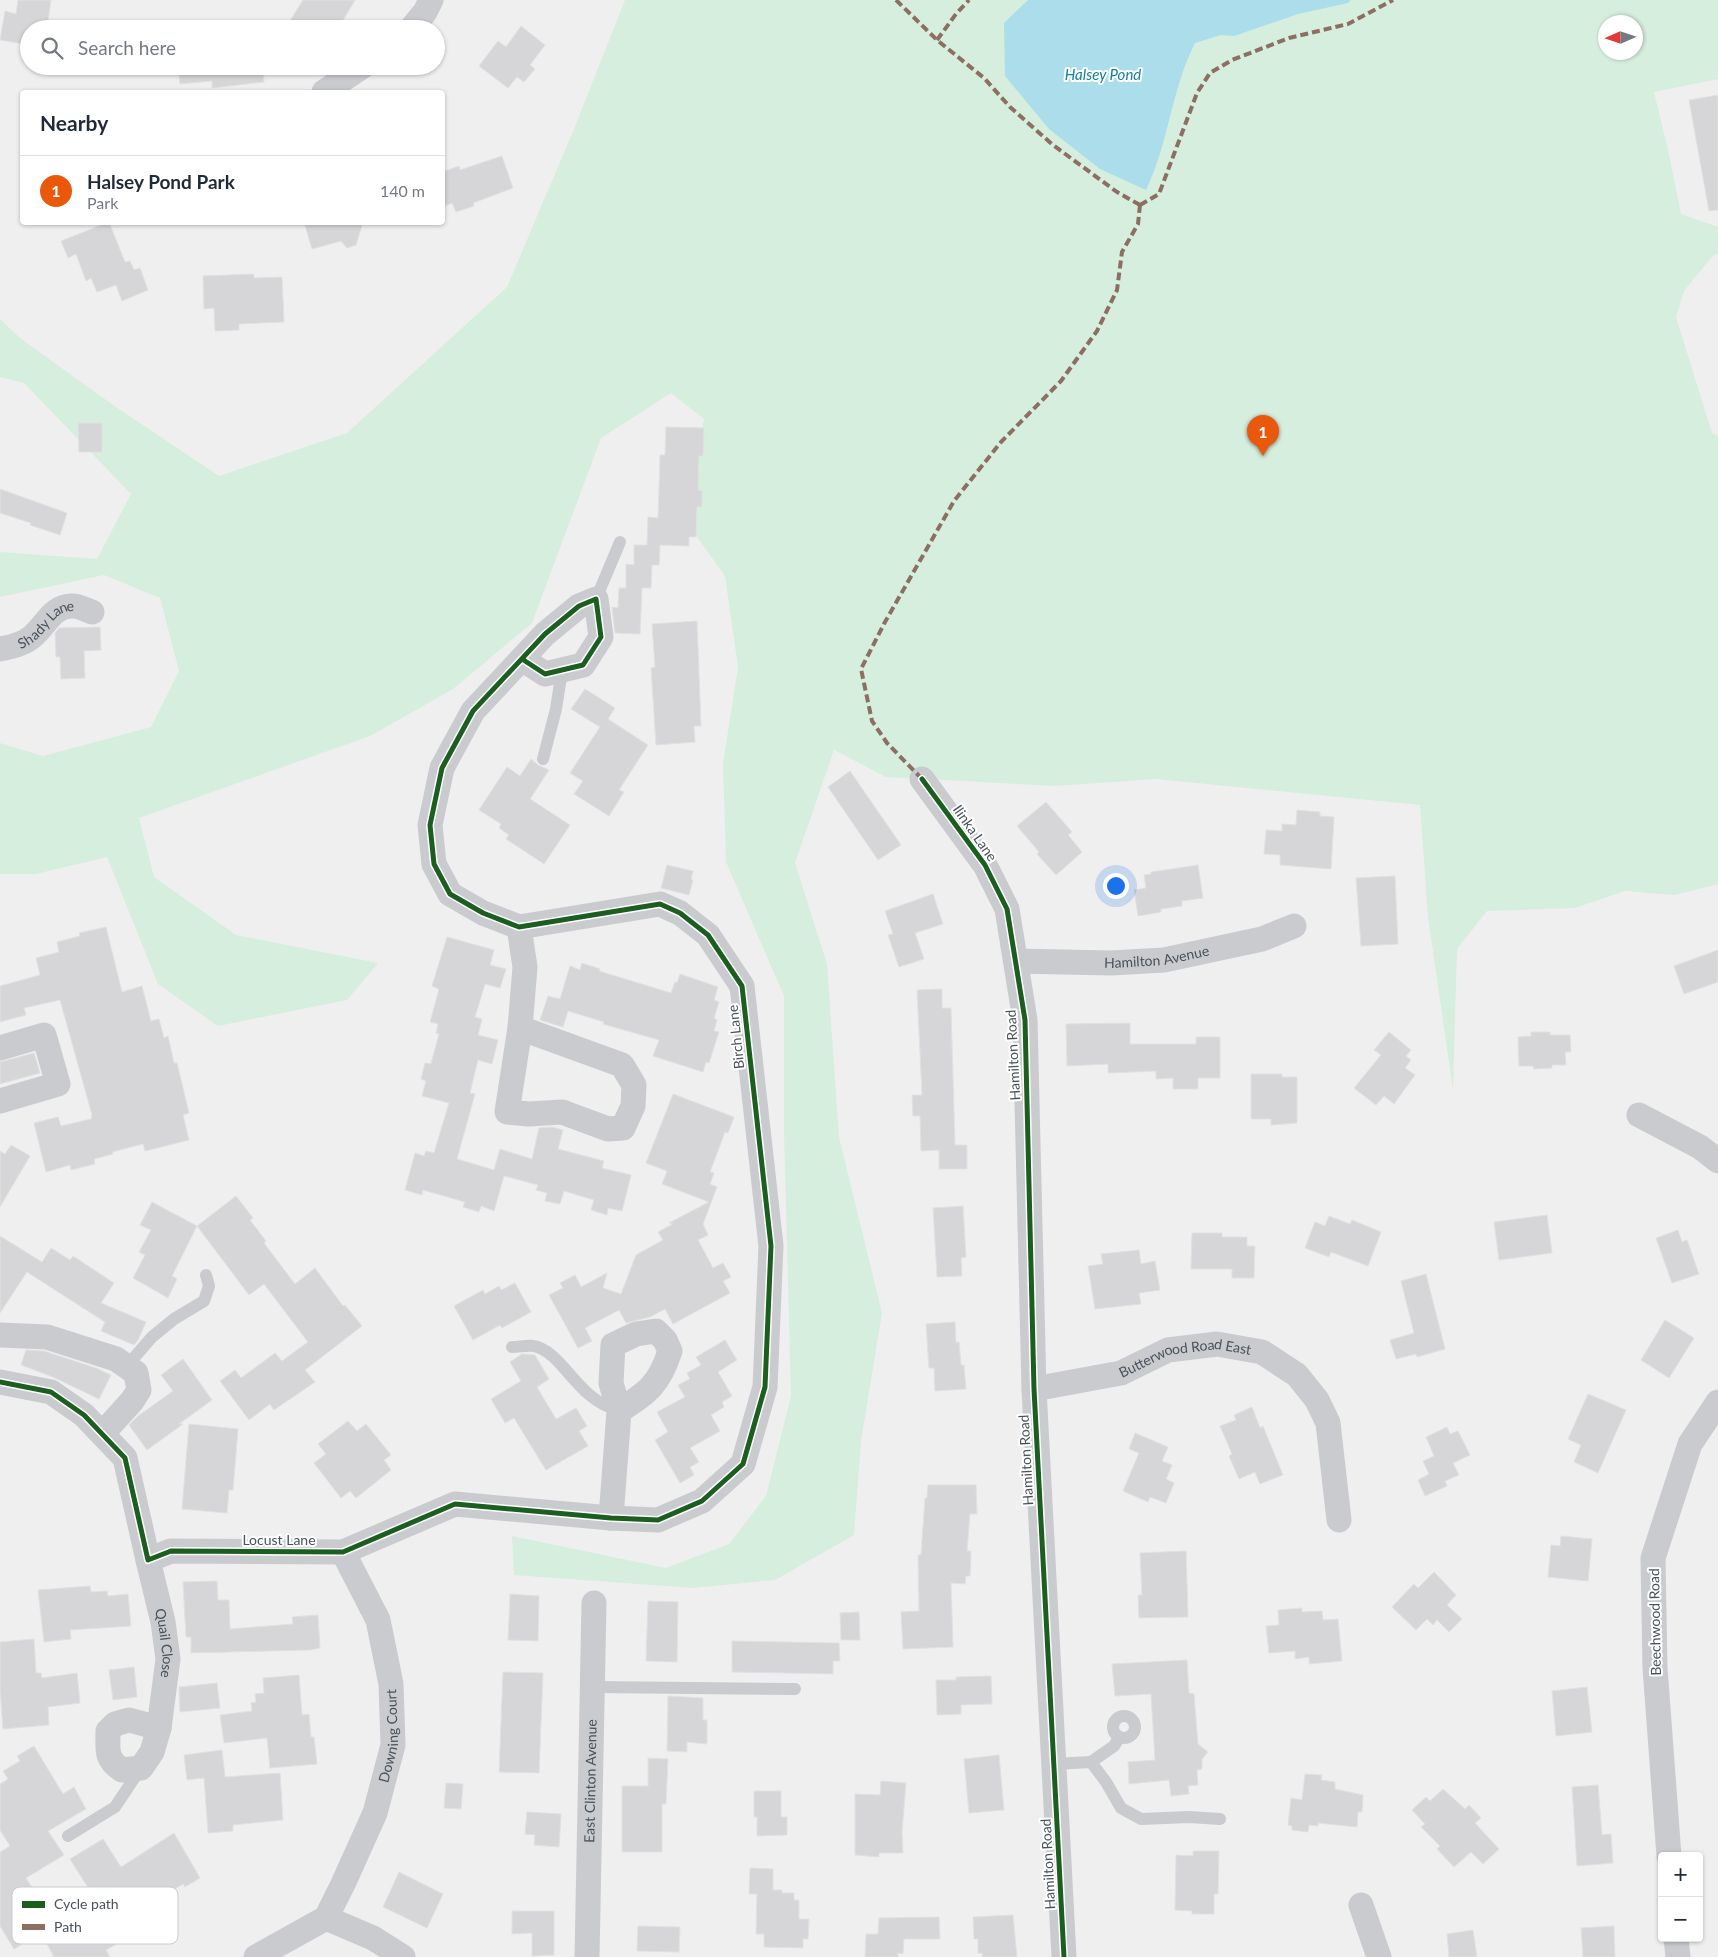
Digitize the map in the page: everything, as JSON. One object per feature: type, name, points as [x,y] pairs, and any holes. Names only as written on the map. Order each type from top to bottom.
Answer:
[{"type":"street","points":[[418,20],[431,0]]},
{"type":"street","points":[[327,90],[349,75]]},
{"type":"street","points":[[520,1028],[622,1065],[634,1085],[633,1106],[623,1128],[608,1129],[562,1112],[528,1114],[507,1112],[520,1028],[525,968],[519,927],[483,913],[450,894],[434,864],[430,825],[442,768],[474,711],[545,634],[579,606],[596,599],[601,637],[583,665],[545,674],[522,659]]},
{"type":"street","name":"Shady Lane","points":[[0,649],[14,647],[33,636],[50,616],[60,609],[72,606],[92,612]]},
{"type":"street","name":"Ilinka Lane","points":[[922,779],[986,865],[1007,909],[1016,961]]},
{"type":"street","name":"Birch Lane","points":[[519,927],[660,904],[680,913],[708,935],[742,986],[771,1246],[765,1387],[743,1464],[702,1501],[658,1520]]},
{"type":"street","name":"Hamilton Avenue","points":[[1016,961],[1111,963],[1164,960],[1262,939],[1294,926]]},
{"type":"street","name":"Hamilton Road","points":[[1016,961],[1025,1020],[1034,1389],[1064,1957]]},
{"type":"street","points":[[0,1048],[44,1035],[58,1084],[0,1101]]},
{"type":"street","points":[[1639,1115],[1700,1146],[1718,1161]]},
{"type":"street","points":[[0,1335],[47,1336],[116,1359],[136,1374],[138,1390],[132,1401],[102,1434]]},
{"type":"street","name":"Butterwood Road East","points":[[1034,1389],[1121,1373],[1168,1350],[1217,1344],[1262,1352],[1297,1375],[1317,1400],[1328,1423],[1339,1520]]},
{"type":"street","points":[[0,1382],[51,1392],[84,1415],[125,1458],[148,1560]]},
{"type":"street","name":"Beechwood Road","points":[[1669,1852],[1655,1668],[1653,1558],[1690,1444],[1718,1402]]},
{"type":"street","points":[[611,1518],[619,1412]]},
{"type":"street","name":"Locust Lane","points":[[148,1560],[171,1551],[343,1552],[455,1504],[611,1518],[658,1520]]},
{"type":"street","name":"Downing Court","points":[[326,1918],[375,1813],[393,1745],[391,1684],[378,1620],[343,1552]]},
{"type":"street","name":"Quail Close","points":[[141,1768],[152,1752],[159,1728],[168,1659],[163,1622],[148,1560]]},
{"type":"street","name":"East Clinton Avenue","points":[[587,1957],[594,1603]]},
{"type":"street","points":[[141,1768],[122,1770],[113,1764],[108,1754],[108,1730],[115,1724],[128,1720],[159,1728]]},
{"type":"street","points":[[1361,1906],[1379,1957]]},
{"type":"street","points":[[256,1957],[326,1918],[373,1938],[403,1957]]},
{"type":"street","points":[[1676,1942],[1678,1957]]},
{"type":"lane","points":[[596,599],[620,542]]},
{"type":"lane","points":[[543,759],[556,709],[562,670]]},
{"type":"lane","points":[[126,1367],[152,1337],[174,1319],[204,1301],[209,1286],[206,1275]]},
{"type":"lane","points":[[512,1347],[525,1345],[542,1348],[556,1359],[590,1396],[604,1407],[619,1412]]},
{"type":"lane","points":[[592,1687],[795,1689]]},
{"type":"lane","points":[[1054,1764],[1091,1762],[1114,1746],[1119,1738]]},
{"type":"lane","points":[[1091,1762],[1106,1782],[1121,1808],[1141,1820],[1189,1817],[1220,1818]]},
{"type":"lane","points":[[68,1836],[114,1807],[141,1768]]},
{"type":"green space","points":[[625,0],[1718,0],[1718,79],[1654,92],[1681,214],[1718,227],[1718,253],[1711,258],[1684,291],[1676,317],[1712,433],[1718,436],[1718,884],[1674,895],[1625,891],[1575,908],[1487,911],[1457,949],[1453,1090],[1428,917],[1420,805],[1156,779],[1055,786],[886,777],[834,750],[795,863],[827,964],[839,1137],[882,1313],[861,1441],[854,1535],[775,1580],[693,1588],[514,1575],[512,1536],[666,1568],[729,1544],[766,1496],[791,1396],[784,1132],[784,996],[726,862],[723,764],[738,667],[725,576],[684,519],[704,419],[671,393],[601,438],[532,623],[453,689],[370,736],[139,818],[154,877],[236,935],[378,963],[347,1000],[218,1026],[158,984],[107,857],[36,874],[0,874],[0,743],[43,756],[151,727],[179,671],[160,598],[104,575],[0,597],[0,552],[97,559],[131,494],[24,383],[0,377],[0,319],[20,338],[113,405],[219,476],[347,433],[507,287],[574,129]]},
{"type":"water","name":"Halsey Pond","points":[[1028,0],[1351,0],[1348,3],[1298,14],[1234,36],[1221,35],[1195,43],[1180,79],[1160,154],[1146,190],[1100,169],[1049,129],[1005,76],[1004,23]]},
{"type":"building","points":[[18,0],[51,0],[48,20],[20,20],[20,43],[0,40],[5,11],[16,14]]},
{"type":"building","points":[[303,0],[355,0],[343,20],[291,20]]},
{"type":"building","points":[[521,26],[545,45],[530,65],[535,69],[524,82],[517,77],[508,88],[479,66],[498,41],[506,47]]},
{"type":"building","points":[[179,75],[264,75],[264,82],[212,88],[212,81],[180,84]]},
{"type":"building","points":[[1718,95],[1718,210],[1709,211],[1689,100]]},
{"type":"building","points":[[502,156],[513,188],[473,203],[474,206],[456,212],[452,203],[445,206],[445,171],[459,166],[460,170]]},
{"type":"building","points":[[101,225],[110,225],[125,262],[130,261],[134,270],[140,268],[148,290],[122,301],[116,285],[97,292],[91,278],[86,281],[76,254],[68,258],[61,241]]},
{"type":"building","points":[[305,225],[362,225],[356,245],[347,248],[341,241],[312,249]]},
{"type":"building","points":[[254,274],[254,278],[282,277],[284,322],[239,324],[239,330],[215,331],[214,308],[204,309],[203,276]]},
{"type":"building","points":[[78,423],[102,423],[102,452],[79,452]]},
{"type":"building","points":[[666,427],[704,428],[703,456],[699,456],[698,490],[702,491],[702,507],[697,507],[696,537],[689,537],[689,546],[660,545],[659,565],[652,565],[651,588],[642,588],[640,634],[615,633],[612,607],[618,608],[619,588],[626,588],[626,564],[634,565],[634,545],[647,545],[648,517],[658,518],[660,455],[665,455]]},
{"type":"building","points":[[0,489],[67,513],[60,535],[0,513]]},
{"type":"building","points":[[697,621],[701,726],[694,726],[695,742],[656,745],[651,668],[655,667],[652,624]]},
{"type":"building","points":[[100,627],[101,650],[84,651],[85,678],[61,679],[60,657],[56,657],[55,633],[59,628]]},
{"type":"building","points":[[585,689],[615,708],[608,719],[648,745],[619,790],[624,792],[609,816],[574,794],[583,781],[570,773],[600,727],[571,709]]},
{"type":"building","points":[[531,759],[549,770],[530,799],[570,825],[544,864],[506,839],[509,835],[499,828],[501,824],[479,810],[507,767],[520,776]]},
{"type":"building","points":[[850,771],[901,845],[878,860],[828,787]]},
{"type":"building","points":[[1046,802],[1072,832],[1068,835],[1082,852],[1056,875],[1037,854],[1039,852],[1017,826]]},
{"type":"building","points":[[1297,810],[1320,812],[1320,816],[1334,817],[1331,869],[1280,865],[1280,855],[1264,854],[1266,830],[1282,831],[1282,824],[1296,825]]},
{"type":"building","points":[[667,865],[693,871],[689,895],[661,888]]},
{"type":"building","points":[[1198,865],[1203,898],[1182,901],[1182,906],[1161,909],[1161,912],[1138,916],[1134,890],[1146,888],[1144,875],[1151,874],[1151,872]]},
{"type":"building","points":[[1395,876],[1398,944],[1361,946],[1356,878]]},
{"type":"building","points":[[933,894],[943,924],[915,933],[924,959],[899,967],[888,935],[893,934],[885,911]]},
{"type":"building","points":[[106,927],[122,992],[142,986],[151,1021],[159,1019],[164,1038],[168,1036],[174,1063],[177,1063],[189,1113],[183,1115],[189,1140],[145,1151],[143,1144],[94,1159],[95,1164],[71,1170],[70,1165],[46,1172],[34,1123],[58,1117],[61,1126],[91,1119],[92,1115],[60,1000],[24,1008],[26,1015],[0,1022],[0,986],[40,975],[36,958],[59,952],[57,942],[80,936],[79,933]]},
{"type":"building","points":[[447,937],[494,950],[490,965],[506,969],[500,988],[485,984],[475,1017],[482,1019],[478,1035],[498,1040],[492,1064],[478,1060],[470,1093],[475,1094],[457,1159],[494,1170],[500,1149],[532,1159],[539,1128],[552,1127],[563,1130],[558,1149],[604,1161],[602,1168],[631,1175],[622,1211],[608,1208],[607,1215],[591,1210],[594,1200],[564,1191],[560,1204],[545,1201],[547,1193],[536,1190],[538,1185],[504,1176],[494,1211],[481,1206],[479,1212],[463,1207],[465,1202],[423,1190],[422,1195],[405,1190],[415,1153],[424,1156],[426,1151],[434,1153],[449,1103],[422,1096],[426,1081],[421,1079],[425,1063],[431,1064],[439,1034],[436,1033],[438,1024],[430,1022],[439,989],[432,986]]},
{"type":"building","points":[[1718,950],[1718,982],[1684,994],[1674,966]]},
{"type":"building","points":[[582,963],[600,969],[599,971],[671,993],[680,974],[718,987],[714,1000],[719,1002],[714,1018],[717,1020],[714,1031],[719,1032],[709,1063],[706,1062],[703,1072],[653,1056],[659,1040],[603,1024],[604,1022],[568,1011],[563,1027],[540,1020],[548,996],[560,999],[570,966],[580,970]]},
{"type":"building","points":[[942,989],[942,1008],[951,1008],[955,1145],[967,1145],[967,1169],[939,1169],[939,1150],[921,1151],[920,1116],[913,1116],[912,1095],[922,1095],[917,990]]},
{"type":"building","points":[[1130,1023],[1130,1044],[1196,1044],[1196,1037],[1220,1037],[1220,1078],[1198,1078],[1198,1089],[1173,1089],[1173,1078],[1156,1079],[1156,1071],[1108,1073],[1108,1064],[1067,1066],[1066,1024]]},
{"type":"building","points":[[1389,1032],[1411,1050],[1406,1056],[1411,1060],[1405,1068],[1415,1075],[1394,1104],[1384,1096],[1376,1105],[1354,1088],[1381,1055],[1374,1050]]},
{"type":"building","points":[[1531,1032],[1550,1032],[1550,1035],[1570,1035],[1571,1052],[1565,1052],[1566,1065],[1552,1065],[1552,1068],[1534,1069],[1533,1066],[1519,1066],[1518,1037],[1531,1036]]},
{"type":"building","points":[[34,1053],[40,1073],[0,1084],[0,1062]]},
{"type":"building","points":[[1251,1074],[1282,1074],[1282,1077],[1297,1077],[1297,1123],[1271,1125],[1271,1119],[1251,1119]]},
{"type":"building","points":[[673,1094],[734,1117],[728,1133],[725,1132],[710,1172],[714,1173],[710,1184],[717,1187],[703,1224],[708,1235],[698,1240],[713,1268],[723,1263],[731,1277],[723,1281],[730,1293],[673,1324],[665,1309],[650,1317],[626,1323],[619,1310],[585,1328],[592,1341],[578,1348],[549,1295],[563,1288],[560,1283],[575,1275],[581,1287],[607,1273],[603,1288],[621,1294],[636,1255],[663,1240],[658,1232],[673,1224],[669,1223],[709,1202],[662,1184],[667,1171],[646,1163]]},
{"type":"building","points":[[11,1145],[30,1156],[0,1207],[0,1151],[5,1154]]},
{"type":"building","points":[[236,1196],[253,1218],[250,1220],[266,1241],[264,1243],[295,1284],[315,1268],[343,1306],[345,1305],[362,1326],[305,1370],[315,1382],[274,1410],[270,1404],[249,1420],[220,1381],[235,1370],[241,1378],[275,1353],[282,1361],[308,1342],[264,1284],[249,1295],[197,1226]]},
{"type":"building","points":[[152,1202],[197,1226],[172,1276],[177,1279],[168,1298],[133,1278],[145,1255],[139,1252],[151,1230],[140,1225]]},
{"type":"building","points":[[963,1206],[966,1257],[961,1258],[962,1276],[937,1277],[933,1208]]},
{"type":"building","points":[[1547,1215],[1552,1253],[1499,1260],[1494,1222]]},
{"type":"building","points":[[1329,1216],[1350,1224],[1352,1220],[1381,1232],[1368,1266],[1331,1252],[1329,1257],[1305,1248],[1315,1222],[1325,1226]]},
{"type":"building","points":[[1678,1230],[1682,1242],[1687,1240],[1699,1274],[1672,1283],[1656,1238]]},
{"type":"building","points":[[1192,1233],[1222,1233],[1222,1237],[1247,1237],[1247,1246],[1255,1246],[1254,1278],[1232,1278],[1232,1269],[1191,1269]]},
{"type":"building","points":[[0,1236],[42,1262],[51,1248],[70,1260],[73,1256],[114,1283],[101,1303],[146,1322],[138,1340],[134,1345],[101,1331],[105,1322],[27,1272],[0,1313]]},
{"type":"building","points":[[1139,1250],[1141,1264],[1155,1261],[1160,1290],[1139,1293],[1141,1304],[1095,1309],[1088,1266],[1103,1264],[1101,1254]]},
{"type":"building","points":[[1426,1274],[1445,1349],[1417,1357],[1416,1354],[1396,1359],[1390,1340],[1414,1333],[1401,1281]]},
{"type":"building","points":[[515,1283],[531,1312],[502,1328],[500,1325],[473,1340],[454,1306],[483,1290],[485,1294],[499,1286],[501,1290]]},
{"type":"building","points":[[1665,1320],[1694,1338],[1669,1378],[1641,1360]]},
{"type":"building","points":[[955,1322],[956,1343],[959,1342],[961,1365],[964,1365],[966,1389],[935,1391],[934,1368],[929,1368],[926,1324]]},
{"type":"building","points":[[725,1340],[737,1360],[718,1372],[732,1396],[722,1402],[724,1407],[711,1415],[720,1431],[690,1448],[699,1462],[690,1467],[694,1475],[680,1483],[655,1440],[668,1432],[657,1412],[685,1397],[678,1385],[690,1379],[687,1373],[701,1365],[696,1357]]},
{"type":"building","points":[[26,1350],[44,1351],[96,1368],[111,1375],[99,1399],[53,1377],[21,1365]]},
{"type":"building","points":[[522,1354],[535,1355],[549,1379],[537,1387],[556,1419],[576,1408],[587,1426],[579,1431],[588,1446],[546,1470],[514,1418],[505,1423],[491,1399],[521,1381],[510,1362]]},
{"type":"building","points":[[183,1359],[212,1400],[147,1450],[129,1425],[138,1416],[173,1391],[161,1375]]},
{"type":"building","points":[[1588,1394],[1626,1410],[1598,1473],[1574,1462],[1581,1445],[1568,1439]]},
{"type":"building","points":[[1252,1407],[1260,1428],[1263,1426],[1283,1475],[1260,1484],[1255,1472],[1239,1479],[1229,1456],[1232,1454],[1220,1426],[1236,1420],[1234,1415]]},
{"type":"building","points":[[348,1421],[357,1431],[366,1424],[391,1455],[384,1460],[391,1470],[356,1498],[350,1491],[341,1498],[314,1463],[326,1454],[318,1444]]},
{"type":"building","points":[[189,1424],[238,1429],[233,1490],[229,1490],[227,1513],[182,1509]]},
{"type":"building","points":[[1447,1427],[1450,1434],[1458,1431],[1470,1455],[1453,1463],[1459,1475],[1445,1481],[1447,1486],[1425,1496],[1418,1480],[1429,1474],[1423,1461],[1434,1456],[1426,1437]]},
{"type":"building","points":[[1135,1433],[1168,1447],[1162,1461],[1172,1465],[1166,1479],[1174,1483],[1166,1503],[1150,1497],[1148,1502],[1123,1491],[1139,1453],[1129,1449]]},
{"type":"building","points":[[928,1485],[976,1485],[977,1514],[970,1514],[967,1551],[971,1551],[970,1576],[966,1576],[965,1584],[951,1583],[953,1647],[903,1649],[901,1612],[919,1611],[918,1555],[921,1555],[925,1498],[927,1498]]},
{"type":"building","points":[[1561,1536],[1592,1539],[1588,1581],[1548,1577],[1551,1545],[1560,1546]]},
{"type":"building","points":[[1186,1551],[1188,1617],[1139,1618],[1138,1595],[1142,1595],[1140,1553]]},
{"type":"building","points":[[1434,1572],[1456,1595],[1447,1605],[1462,1619],[1449,1632],[1437,1620],[1433,1625],[1427,1619],[1416,1630],[1392,1607],[1414,1584],[1418,1588]]},
{"type":"building","points":[[217,1581],[218,1600],[229,1600],[230,1629],[293,1624],[292,1617],[318,1615],[320,1648],[310,1650],[191,1653],[191,1637],[186,1637],[183,1582]]},
{"type":"building","points":[[90,1586],[91,1592],[107,1591],[108,1596],[128,1594],[131,1626],[70,1630],[71,1639],[44,1642],[38,1590]]},
{"type":"building","points":[[510,1594],[539,1596],[538,1641],[508,1640]]},
{"type":"building","points":[[648,1601],[678,1602],[677,1662],[646,1661]]},
{"type":"building","points":[[1302,1608],[1302,1612],[1322,1611],[1323,1620],[1338,1619],[1342,1661],[1309,1664],[1309,1657],[1295,1659],[1295,1651],[1269,1653],[1266,1626],[1279,1625],[1278,1610]]},
{"type":"building","points":[[859,1612],[860,1640],[841,1640],[840,1613]]},
{"type":"building","points":[[34,1639],[36,1673],[41,1673],[42,1678],[77,1673],[80,1703],[48,1707],[49,1725],[3,1729],[0,1690],[0,1642]]},
{"type":"building","points":[[732,1641],[839,1643],[840,1661],[833,1661],[833,1674],[732,1672]]},
{"type":"building","points":[[1187,1660],[1189,1693],[1194,1694],[1198,1744],[1208,1752],[1202,1759],[1202,1769],[1197,1770],[1198,1785],[1188,1786],[1189,1794],[1171,1796],[1169,1780],[1129,1784],[1128,1762],[1155,1760],[1151,1694],[1115,1696],[1112,1664]]},
{"type":"building","points":[[134,1667],[137,1697],[113,1700],[109,1670]]},
{"type":"building","points":[[503,1672],[543,1673],[539,1773],[499,1772]]},
{"type":"building","points":[[299,1675],[302,1715],[309,1714],[311,1737],[314,1737],[317,1764],[270,1768],[267,1738],[224,1743],[220,1715],[252,1711],[251,1703],[256,1702],[255,1694],[264,1693],[263,1678]]},
{"type":"building","points":[[991,1676],[992,1704],[961,1705],[961,1714],[937,1715],[936,1680],[956,1680],[956,1677]]},
{"type":"building","points":[[217,1683],[220,1708],[180,1712],[179,1687]]},
{"type":"building","points":[[1587,1687],[1592,1732],[1556,1736],[1552,1691]]},
{"type":"building","points":[[668,1696],[703,1698],[703,1720],[707,1720],[707,1744],[687,1742],[687,1752],[667,1751]]},
{"type":"building","points":[[34,1746],[63,1794],[74,1787],[86,1809],[48,1831],[64,1855],[26,1878],[32,1887],[12,1887],[12,1944],[22,1944],[14,1949],[0,1926],[0,1852],[10,1846],[0,1830],[0,1784],[8,1779],[3,1771],[20,1761],[17,1756]]},
{"type":"building","points":[[222,1750],[225,1777],[280,1773],[283,1820],[233,1825],[233,1831],[208,1833],[204,1778],[187,1780],[184,1755]]},
{"type":"building","points":[[999,1755],[1004,1810],[969,1813],[964,1759]]},
{"type":"building","points":[[648,1758],[668,1759],[666,1804],[662,1804],[662,1852],[622,1852],[622,1786],[648,1786]]},
{"type":"building","points":[[1305,1774],[1322,1775],[1321,1780],[1335,1782],[1335,1789],[1363,1795],[1362,1812],[1358,1812],[1357,1827],[1318,1823],[1318,1826],[1309,1825],[1308,1832],[1292,1830],[1292,1826],[1288,1825],[1291,1798],[1302,1800]]},
{"type":"building","points":[[881,1781],[906,1783],[902,1832],[903,1853],[879,1853],[879,1857],[855,1855],[855,1794],[880,1795]]},
{"type":"building","points":[[446,1783],[463,1784],[461,1809],[444,1808]]},
{"type":"building","points":[[1598,1785],[1602,1835],[1611,1834],[1613,1863],[1577,1866],[1572,1787]]},
{"type":"building","points":[[1443,1789],[1465,1809],[1469,1805],[1481,1818],[1475,1823],[1499,1849],[1483,1864],[1471,1852],[1454,1867],[1437,1849],[1440,1846],[1421,1827],[1425,1824],[1412,1810],[1426,1797],[1430,1801]]},
{"type":"building","points":[[754,1791],[781,1791],[781,1817],[787,1817],[787,1835],[757,1836],[757,1817],[754,1817]]},
{"type":"building","points":[[527,1812],[561,1814],[559,1847],[534,1845],[535,1835],[525,1834]]},
{"type":"building","points":[[174,1833],[200,1878],[185,1887],[183,1884],[178,1887],[88,1887],[70,1859],[103,1839],[121,1867]]},
{"type":"building","points":[[1193,1851],[1219,1851],[1218,1894],[1214,1894],[1214,1914],[1192,1914],[1192,1911],[1175,1910],[1176,1855],[1193,1856]]},
{"type":"building","points":[[750,1868],[773,1869],[773,1890],[782,1890],[782,1893],[794,1893],[794,1900],[799,1900],[799,1919],[809,1919],[808,1939],[803,1939],[803,1948],[764,1947],[764,1934],[756,1934],[757,1894],[749,1894]]},
{"type":"building","points":[[399,1872],[443,1894],[427,1928],[383,1907]]},
{"type":"building","points":[[512,1911],[554,1911],[554,1955],[532,1956],[532,1933],[512,1934]]},
{"type":"building","points":[[1013,1915],[1017,1957],[982,1957],[982,1953],[978,1953],[978,1939],[974,1939],[973,1917]]},
{"type":"building","points":[[939,1917],[940,1939],[904,1939],[903,1954],[898,1953],[898,1957],[865,1957],[866,1934],[878,1934],[879,1918]]},
{"type":"building","points":[[638,1926],[680,1927],[679,1952],[637,1951]]},
{"type":"building","points":[[1614,1926],[1615,1957],[1583,1957],[1581,1928]]},
{"type":"building","points":[[1473,1930],[1477,1957],[1449,1957],[1447,1934]]},
{"type":"building","points":[[47,1944],[117,1944],[106,1950],[110,1957],[54,1957]]},
{"type":"marked path","points":[[896,0],[937,40],[984,78],[1010,107],[1053,145],[1117,192],[1140,205]]},
{"type":"marked path","points":[[937,40],[969,0]]},
{"type":"marked path","points":[[1140,205],[1159,194],[1197,93],[1210,73],[1232,60],[1289,38],[1348,24],[1393,0]]},
{"type":"marked path","points":[[922,779],[887,743],[872,721],[861,669],[885,622],[954,501],[1001,442],[1061,381],[1097,331],[1117,290],[1122,252],[1138,224],[1140,205]]},
{"type":"cycle path","points":[[0,1382],[51,1392],[84,1415],[125,1458],[148,1560],[171,1551],[343,1552],[455,1504],[611,1518],[658,1520],[702,1501],[743,1464],[765,1387],[771,1246],[742,986],[708,935],[680,913],[660,904],[519,927],[483,913],[450,894],[434,864],[430,825],[442,768],[473,711],[545,634],[579,606],[596,599],[601,637],[583,665],[545,674],[522,659]]},
{"type":"cycle path","points":[[922,779],[985,865],[1007,909],[1025,1020],[1034,1389],[1064,1957]]},
{"type":"place","name":"Halsey Pond Park","points":[[1263,456]]}]
